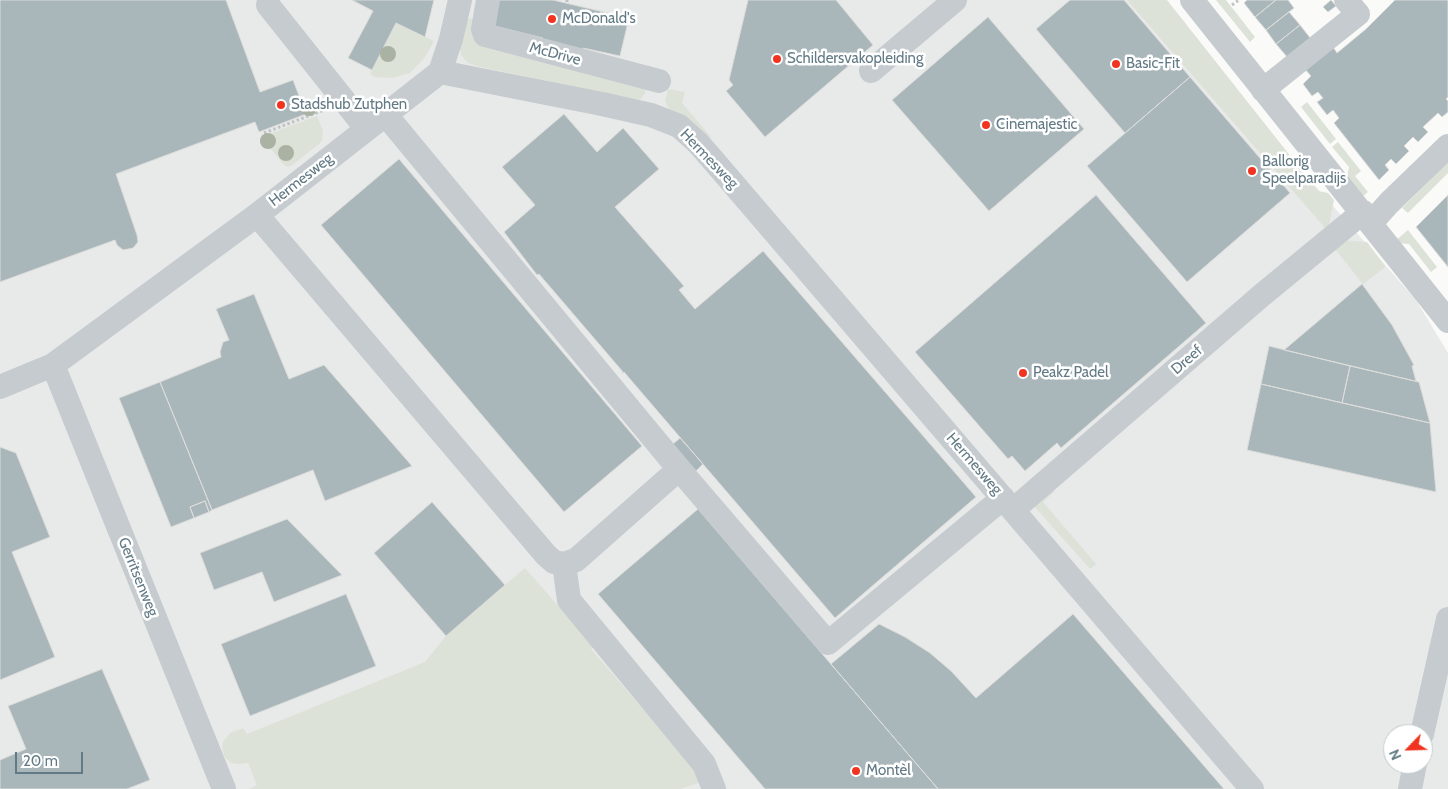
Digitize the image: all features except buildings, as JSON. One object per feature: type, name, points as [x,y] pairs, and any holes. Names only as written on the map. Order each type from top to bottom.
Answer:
[{"type":"street","points":[[440,72],[451,39],[460,0]]},
{"type":"street","name":"McDrive","points":[[488,0],[483,28],[485,35],[659,81]]},
{"type":"street","points":[[871,71],[955,0]]},
{"type":"street","points":[[1192,0],[1448,321]]},
{"type":"street","points":[[1263,90],[1358,14],[1346,0]]},
{"type":"street","points":[[268,4],[366,128]]},
{"type":"street","name":"Hermesweg","points":[[0,387],[52,365],[257,215],[440,72],[651,115],[679,126],[698,143],[1252,789]]},
{"type":"street","points":[[257,215],[546,555],[554,562],[564,564],[576,560],[679,469],[384,114]]},
{"type":"street","name":"Dreef","points":[[679,469],[828,643],[1008,504],[1262,295],[1389,203],[1448,146]]},
{"type":"street","name":"Gerritsenweg","points":[[52,365],[224,789]]},
{"type":"street","points":[[564,564],[569,600],[704,764],[714,789]]},
{"type":"street","points":[[1424,724],[1448,619]]},
{"type":"street","points":[[1410,789],[1414,774]]},
{"type":"path","points":[[1232,5],[1239,0]]},
{"type":"path","points":[[264,132],[345,102]]},
{"type":"shaded area","points":[[0,0],[1162,0],[1258,121],[1416,300],[1448,353],[1448,789],[0,789]]},
{"type":"shaded area","points":[[1127,0],[1167,0],[1318,191],[1328,193],[1334,200],[1329,226],[1326,229]]},
{"type":"shaded area","points":[[1216,0],[1226,0],[1255,37],[1250,42]]},
{"type":"shaded area","points":[[470,18],[645,87],[645,93],[638,100],[468,63],[461,55],[459,37],[465,21]]},
{"type":"shaded area","points":[[396,23],[434,41],[425,57],[410,73],[392,78],[375,77],[370,74]]},
{"type":"shaded area","points":[[668,89],[685,92],[682,103],[710,138],[695,125],[669,109],[665,101]]},
{"type":"shaded area","points":[[1307,102],[1336,139],[1330,144],[1301,107]]},
{"type":"shaded area","points":[[317,116],[323,131],[322,140],[291,166],[284,165],[261,137]]},
{"type":"shaded area","points":[[1338,142],[1361,171],[1355,176],[1368,192],[1362,197],[1347,178],[1349,167],[1332,147]]},
{"type":"shaded area","points":[[1448,162],[1448,173],[1408,213],[1402,208]]},
{"type":"shaded area","points":[[1408,230],[1437,267],[1431,272],[1409,244],[1398,243],[1396,240]]},
{"type":"shaded area","points":[[1341,240],[1367,242],[1385,266],[1384,268],[1363,284],[1335,249]]},
{"type":"shaded area","points":[[1054,489],[1054,492],[1043,502],[1096,564],[1090,569],[1034,506]]},
{"type":"shaded area","points":[[525,568],[594,647],[591,649],[698,773],[701,782],[681,789],[249,789],[257,785],[248,763],[231,763],[224,756],[223,742],[230,733],[243,728],[247,734],[425,662],[446,636]]},
{"type":"place","name":"McDonald's","points":[[552,19]]},
{"type":"place","name":"Schildersvakopleiding","points":[[777,59]]},
{"type":"place","name":"Basic-Fit","points":[[1116,64]]},
{"type":"place","name":"Stadshub Zutphen","points":[[281,105]]},
{"type":"place","name":"Cinemajestic","points":[[986,125]]},
{"type":"place","name":"Ballorig Speelparadijs","points":[[1252,171]]},
{"type":"place","name":"Peakz Padel","points":[[1023,373]]},
{"type":"place","name":"Montèl","points":[[856,771]]}]
